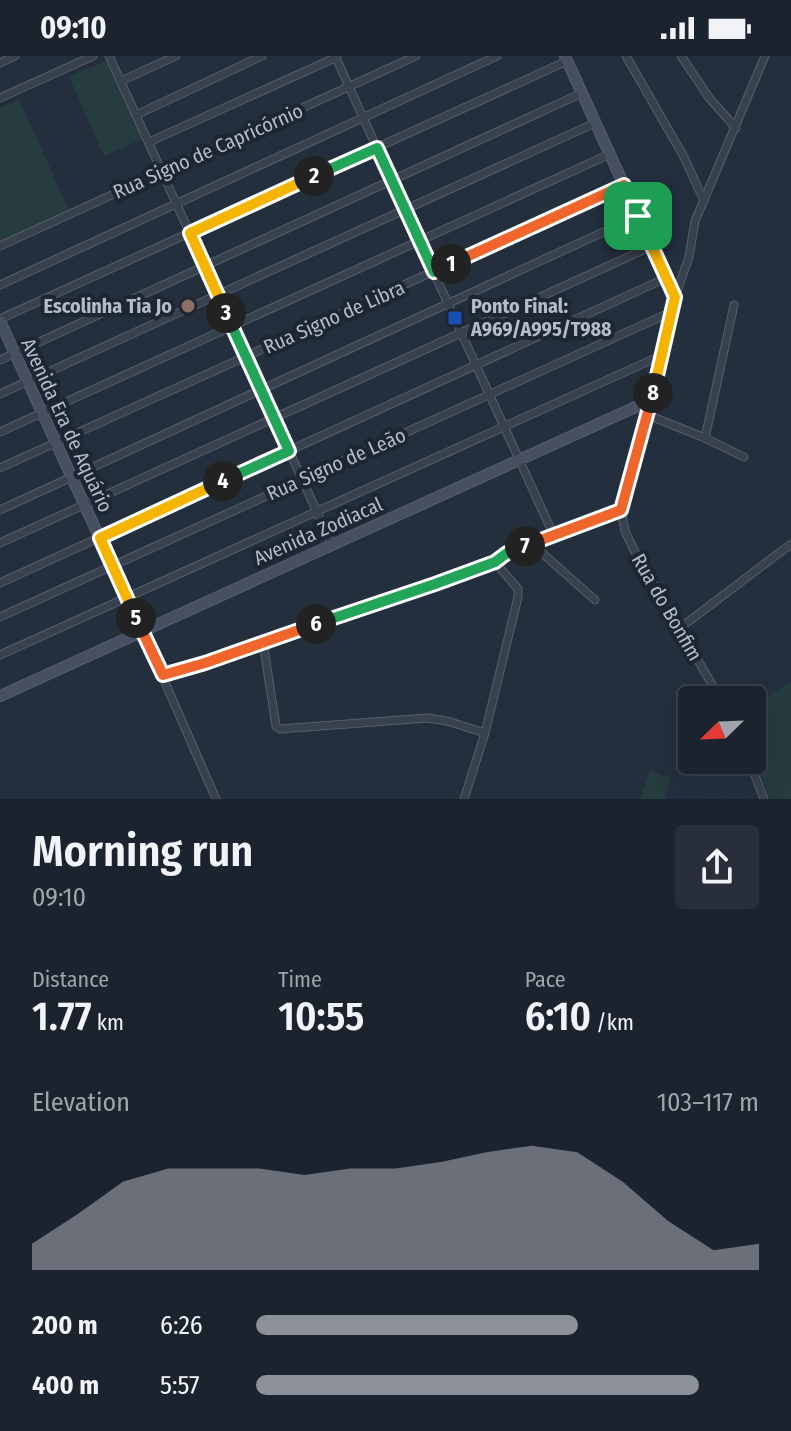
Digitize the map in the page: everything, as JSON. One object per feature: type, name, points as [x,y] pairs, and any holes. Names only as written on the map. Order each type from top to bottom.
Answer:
[{"type":"street","points":[[0,63],[15,56]]},
{"type":"street","points":[[0,98],[93,56]]},
{"type":"street","points":[[109,56],[332,545]]},
{"type":"street","points":[[121,81],[176,56]]},
{"type":"street","points":[[136,115],[262,56]]},
{"type":"street","name":"Rua Signo de Capricórnio","points":[[0,246],[416,56]]},
{"type":"street","points":[[0,285],[497,56]]},
{"type":"street","points":[[626,56],[684,157],[704,201]]},
{"type":"street","points":[[681,56],[710,99],[736,128]]},
{"type":"street","points":[[149,142],[336,57],[554,536]]},
{"type":"street","points":[[163,675],[435,584],[495,562],[518,547],[621,510],[648,415],[675,297],[689,257],[695,221],[763,57]]},
{"type":"street","points":[[0,320],[566,59],[675,297]]},
{"type":"street","points":[[0,360],[582,93]]},
{"type":"street","points":[[0,394],[595,123]]},
{"type":"street","points":[[0,432],[610,154]]},
{"type":"street","name":"Rua Signo de Libra","points":[[0,468],[624,185]]},
{"type":"street","points":[[0,510],[638,216]]},
{"type":"street","points":[[0,543],[652,246]]},
{"type":"street","points":[[0,583],[666,278]]},
{"type":"street","points":[[705,438],[734,305]]},
{"type":"street","name":"Rua Signo de Leão","points":[[0,617],[671,312]]},
{"type":"street","name":"Avenida Era de Aquário","points":[[0,320],[142,630]]},
{"type":"street","points":[[0,655],[660,356]]},
{"type":"street","name":"Avenida Zodiacal","points":[[0,696],[651,400]]},
{"type":"street","points":[[648,415],[744,457]]},
{"type":"street","name":"Rua do Bonfim","points":[[621,510],[625,531],[635,552],[713,686]]},
{"type":"street","points":[[532,544],[595,600]]},
{"type":"street","points":[[680,628],[791,544]]},
{"type":"street","points":[[464,799],[485,733],[518,597],[518,589],[495,562]]},
{"type":"street","points":[[142,630],[216,799]]},
{"type":"street","points":[[263,642],[276,726],[283,730],[427,718],[485,733]]},
{"type":"street","points":[[754,774],[764,799]]},
{"type":"green space","points":[[107,60],[143,139],[104,156],[69,77]]},
{"type":"green space","points":[[19,99],[69,210],[0,241],[0,108]]},
{"type":"green space","points":[[791,682],[791,799],[770,799],[760,774],[766,774],[766,697]]},
{"type":"green space","points":[[650,770],[670,778],[665,799],[640,799]]},
{"type":"place","name":"Escolinha Tia Jo","points":[[188,306]]},
{"type":"place","name":"Ponto Final: A969/A995/T988","points":[[455,318]]},
{"type":"route","points":[[377,148],[434,272],[624,185],[638,216],[675,297],[648,415],[621,510],[518,547],[495,562],[435,584],[163,675],[100,538],[289,451],[190,233],[377,148]]}]
